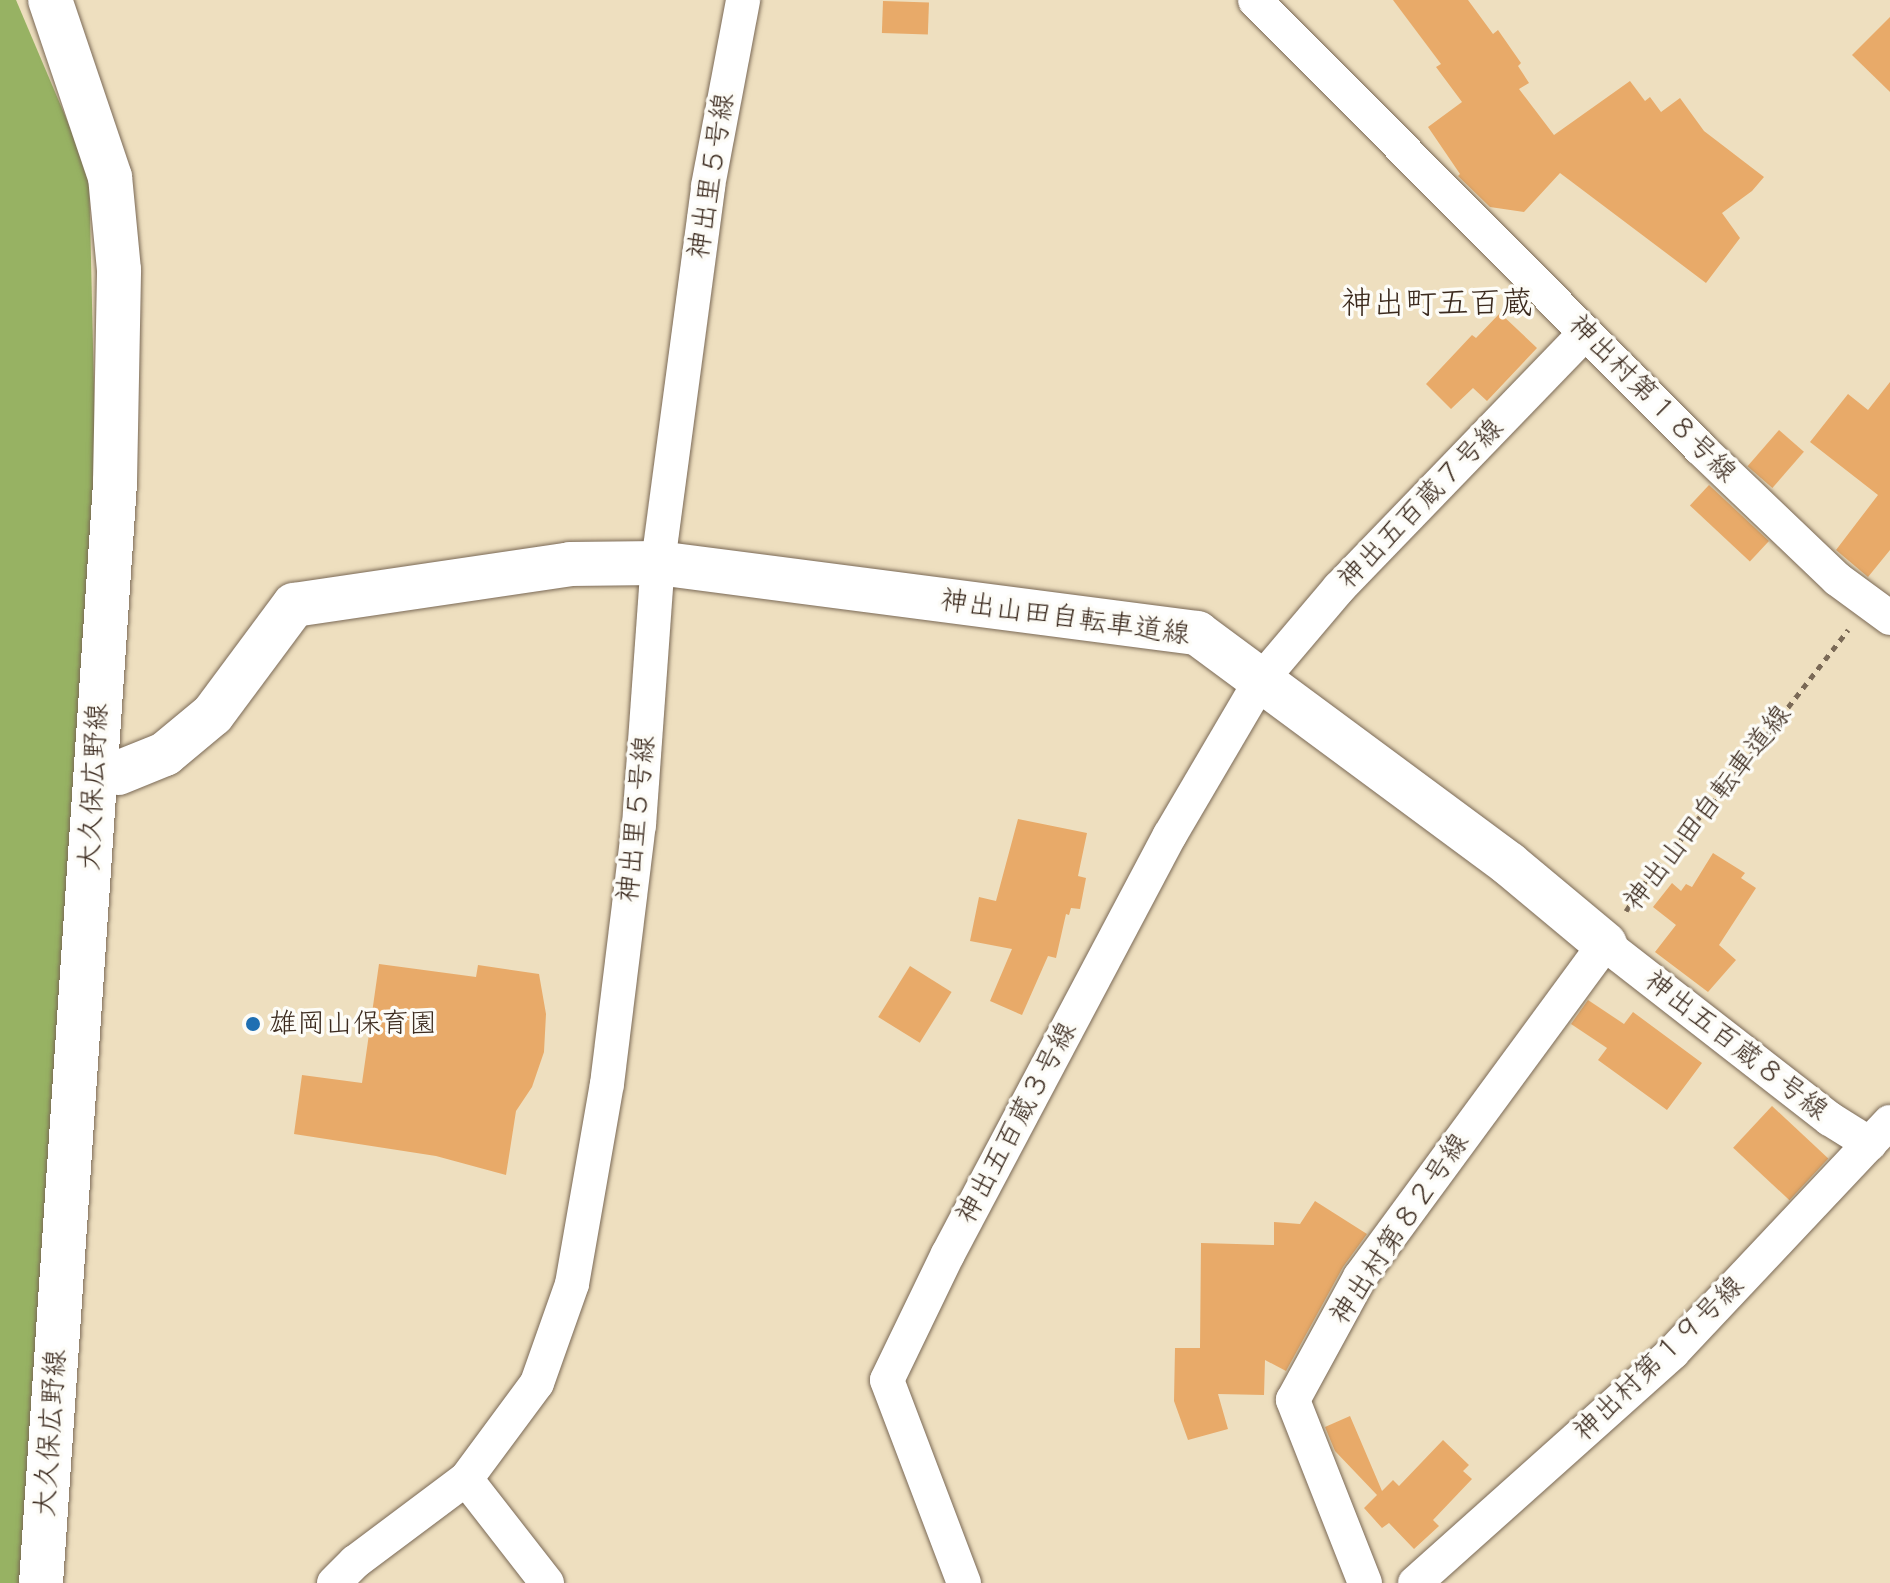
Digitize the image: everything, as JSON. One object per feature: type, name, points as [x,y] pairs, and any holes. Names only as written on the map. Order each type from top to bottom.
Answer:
[{"type":"main road","name":"大久保広野線","points":[[41,1583],[106,781],[119,270],[110,177],[50,0]]},
{"type":"main road","name":"神出山田自転車道線","points":[[106,781],[165,754],[213,714],[294,605],[570,564],[658,563],[1197,633],[1509,864],[1605,944]]},
{"type":"street","name":"神出里５号線","points":[[334,1583],[355,1562],[466,1479],[537,1383],[572,1284],[607,1084],[639,825],[658,563],[708,186],[743,0]]},
{"type":"street","name":"神出村第１８号線","points":[[1255,0],[1700,448],[1879,611]]},
{"type":"street","name":"神出五百蔵７号線","points":[[1261,680],[1339,588],[1585,333]]},
{"type":"street","name":"神出五百蔵３号線","points":[[964,1583],[887,1380],[948,1254],[1170,835],[1261,680]]},
{"type":"street","name":"神出五百蔵８号線","points":[[1605,944],[1830,1119],[1880,1133]]},
{"type":"street","name":"神出村第８２号線","points":[[1365,1583],[1293,1400],[1360,1277],[1605,944]]},
{"type":"street","name":"神出村第１９号線","points":[[1415,1583],[1673,1352],[1880,1133]]},
{"type":"street","points":[[466,1479],[547,1583]]},
{"type":"path","name":"神出山田自転車道線","points":[[1605,944],[1642,886],[1879,611]]},
{"type":"green space","points":[[0,0],[16,0],[89,172],[96,477],[21,1583],[0,1583]]},
{"type":"building","points":[[1393,0],[1468,0],[1493,34],[1498,30],[1521,63],[1518,66],[1529,83],[1519,89],[1554,135],[1630,81],[1645,101],[1650,97],[1661,112],[1680,98],[1704,131],[1764,177],[1752,191],[1722,213],[1740,238],[1706,283],[1560,173],[1524,212],[1490,207],[1458,176],[1460,174],[1428,127],[1462,102],[1436,67],[1441,64]]},
{"type":"building","points":[[883,1],[929,3],[928,35],[882,33]]},
{"type":"building","points":[[1890,17],[1890,92],[1852,55]]},
{"type":"building","points":[[1500,313],[1537,348],[1487,401],[1473,388],[1451,409],[1426,384],[1472,335],[1476,338]]},
{"type":"building","points":[[1890,382],[1890,550],[1868,577],[1836,550],[1878,495],[1810,442],[1848,394],[1868,410]]},
{"type":"building","points":[[1779,430],[1804,452],[1772,488],[1748,466]]},
{"type":"building","points":[[1709,485],[1769,541],[1750,561],[1690,505]]},
{"type":"building","points":[[1018,819],[1087,833],[1078,876],[1086,878],[1080,909],[1071,908],[1069,915],[1066,914],[1056,958],[1048,956],[1022,1015],[990,1001],[1012,949],[970,941],[979,897],[996,901]]},
{"type":"building","points":[[1713,853],[1745,873],[1741,878],[1756,888],[1719,945],[1736,960],[1708,992],[1655,952],[1676,925],[1653,907],[1672,883],[1681,891],[1686,884],[1692,887]]},
{"type":"building","points":[[379,964],[476,977],[478,965],[539,974],[546,1014],[544,1052],[532,1087],[516,1111],[506,1175],[436,1156],[294,1134],[302,1075],[362,1083]]},
{"type":"building","points":[[910,966],[952,992],[920,1043],[878,1017]]},
{"type":"building","points":[[1588,1000],[1624,1024],[1633,1012],[1702,1063],[1667,1110],[1598,1060],[1607,1048],[1571,1024]]},
{"type":"building","points":[[1772,1106],[1828,1159],[1789,1200],[1733,1148]]},
{"type":"building","points":[[1315,1201],[1367,1234],[1343,1267],[1286,1371],[1265,1360],[1264,1395],[1218,1394],[1228,1429],[1188,1440],[1174,1401],[1175,1348],[1200,1348],[1201,1243],[1274,1245],[1274,1222],[1300,1224]]},
{"type":"building","points":[[1350,1416],[1382,1491],[1393,1480],[1399,1486],[1443,1440],[1469,1465],[1463,1471],[1472,1479],[1433,1520],[1439,1526],[1414,1549],[1389,1523],[1382,1528],[1364,1508],[1377,1495],[1335,1451],[1325,1427]]},
{"type":"place","name":"雄岡山保育園","points":[[253,1024]]},
{"type":"district","name":"神出町五百蔵","points":[[1437,304]]}]
